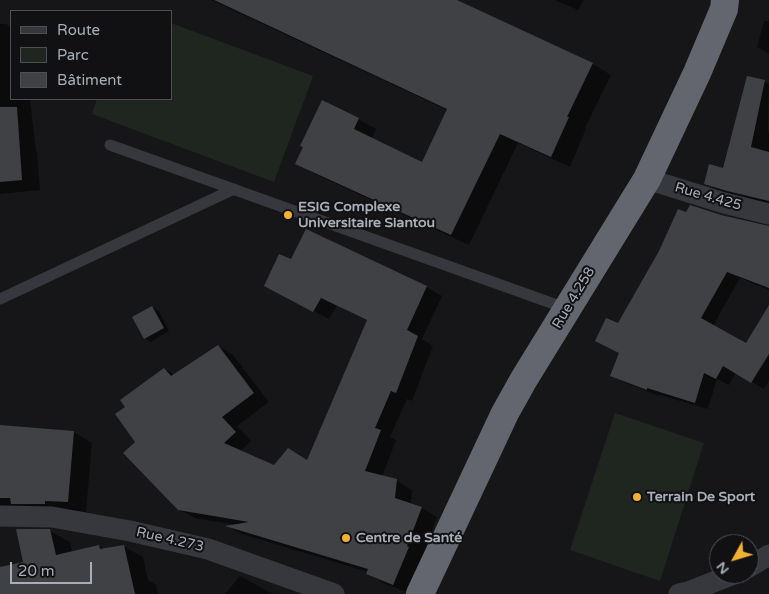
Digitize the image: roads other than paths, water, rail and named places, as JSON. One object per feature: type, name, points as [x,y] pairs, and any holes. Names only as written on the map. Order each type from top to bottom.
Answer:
[{"type":"highway","name":"Rue 4.258","points":[[421,594],[505,412],[647,179],[697,73],[724,9],[725,0]]},
{"type":"street","name":"Rue 4.425","points":[[647,179],[724,203],[769,214]]},
{"type":"street","name":"Rue 4.273","points":[[0,516],[52,517],[208,548],[334,594]]},
{"type":"street","points":[[679,594],[709,584]]},
{"type":"lane","points":[[110,145],[568,309]]},
{"type":"lane","points":[[0,299],[234,189]]},
{"type":"place","name":"ESIG Complexe Universitaire Siantou","points":[[288,215]]},
{"type":"place","name":"Terrain De Sport","points":[[637,497]]},
{"type":"place","name":"Centre de Santé","points":[[346,538]]}]
